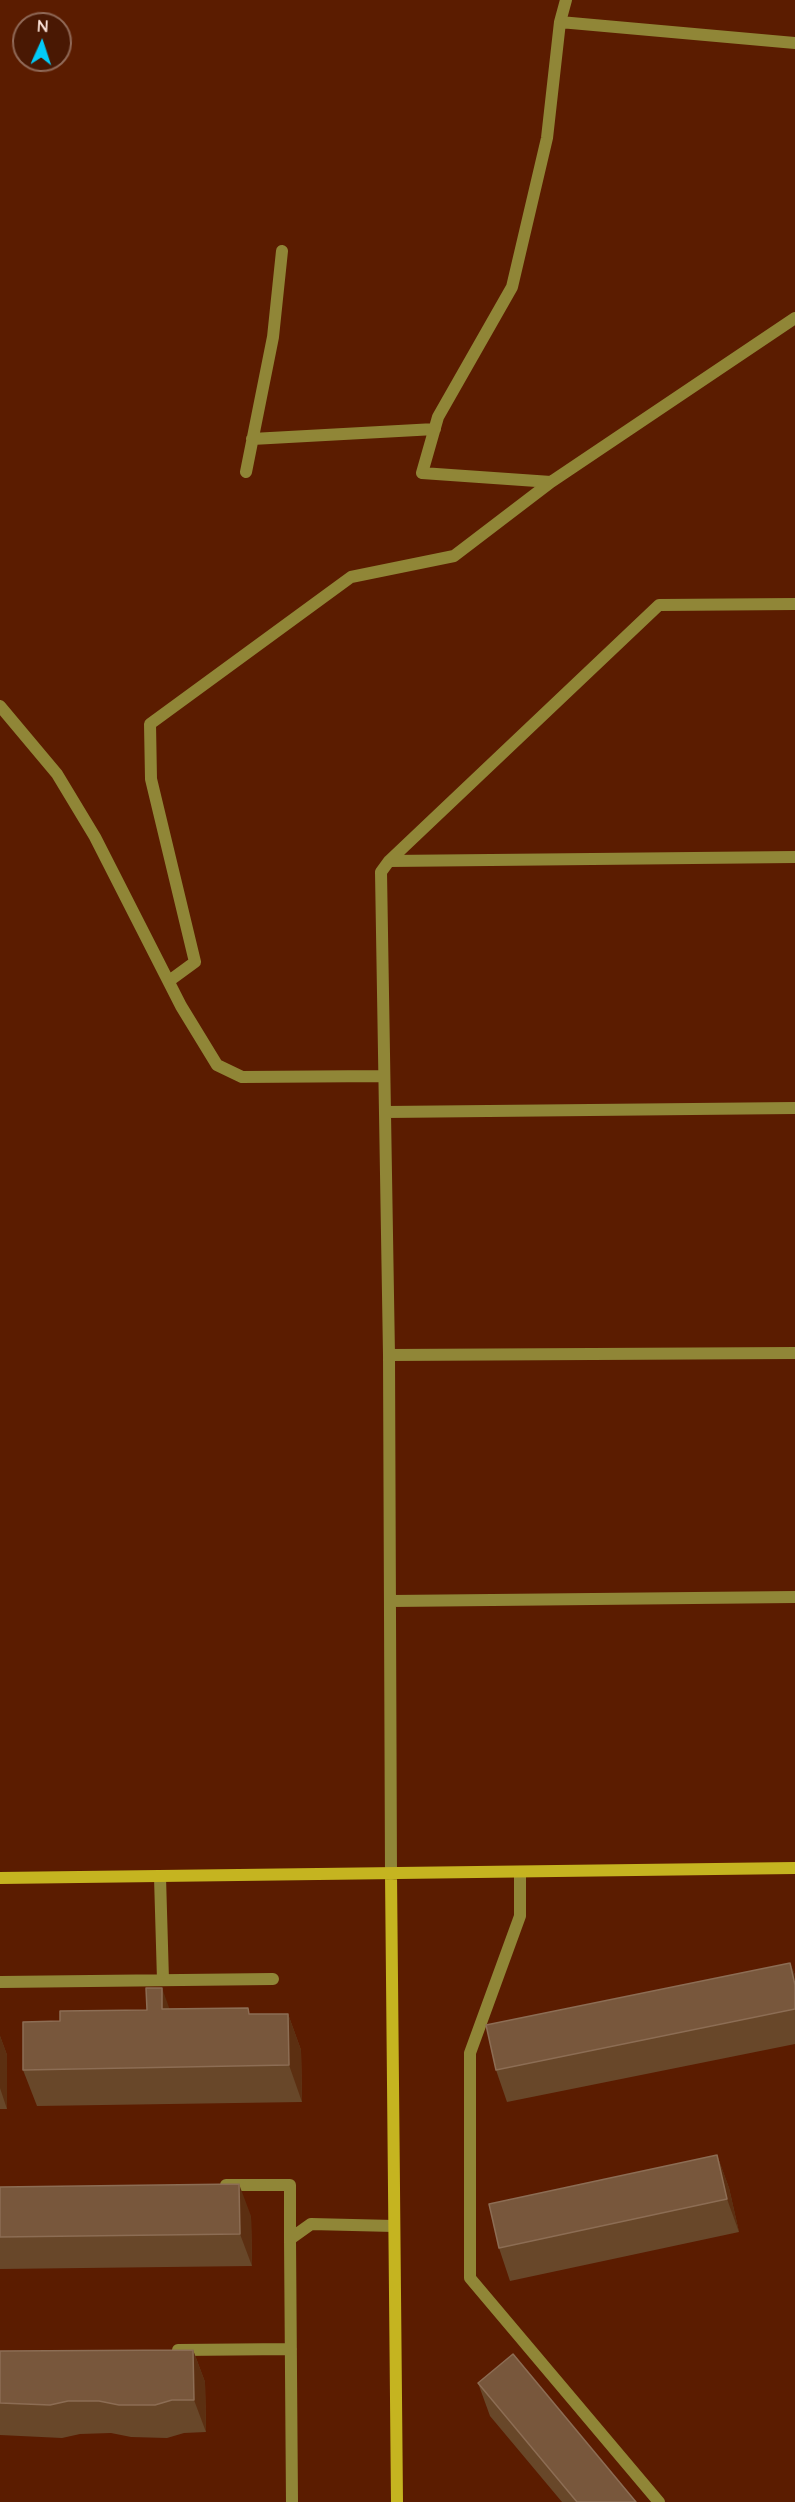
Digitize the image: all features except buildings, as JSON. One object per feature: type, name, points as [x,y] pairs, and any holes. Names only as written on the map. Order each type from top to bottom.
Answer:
[{"type":"street","points":[[551,482],[422,473],[438,417],[512,287],[547,138],[560,22],[566,0]]},
{"type":"street","points":[[560,22],[795,44]]},
{"type":"street","points":[[246,472],[273,337],[282,251]]},
{"type":"street","points":[[169,981],[195,962],[151,779],[150,724],[351,577],[454,556],[551,482],[795,318]]},
{"type":"street","points":[[252,439],[435,429]]},
{"type":"street","points":[[397,2502],[389,1355],[381,872],[389,861],[659,605],[795,604]]},
{"type":"street","points":[[0,705],[57,774],[95,837],[169,981],[217,1065],[242,1077],[384,1076]]},
{"type":"street","points":[[389,861],[795,857]]},
{"type":"street","points":[[386,1112],[795,1108]]},
{"type":"street","points":[[389,1355],[795,1353]]},
{"type":"street","points":[[391,1601],[795,1597]]},
{"type":"street","points":[[0,1878],[795,1868]]},
{"type":"street","points":[[519,1872],[520,1916],[470,2053],[470,2278],[659,2502]]},
{"type":"street","points":[[160,1876],[163,1980]]},
{"type":"street","points":[[0,1982],[273,1979]]},
{"type":"street","points":[[209,2186],[290,2184],[292,2502]]},
{"type":"street","points":[[290,2239],[311,2224],[394,2226]]},
{"type":"street","points":[[163,2350],[291,2349]]}]
